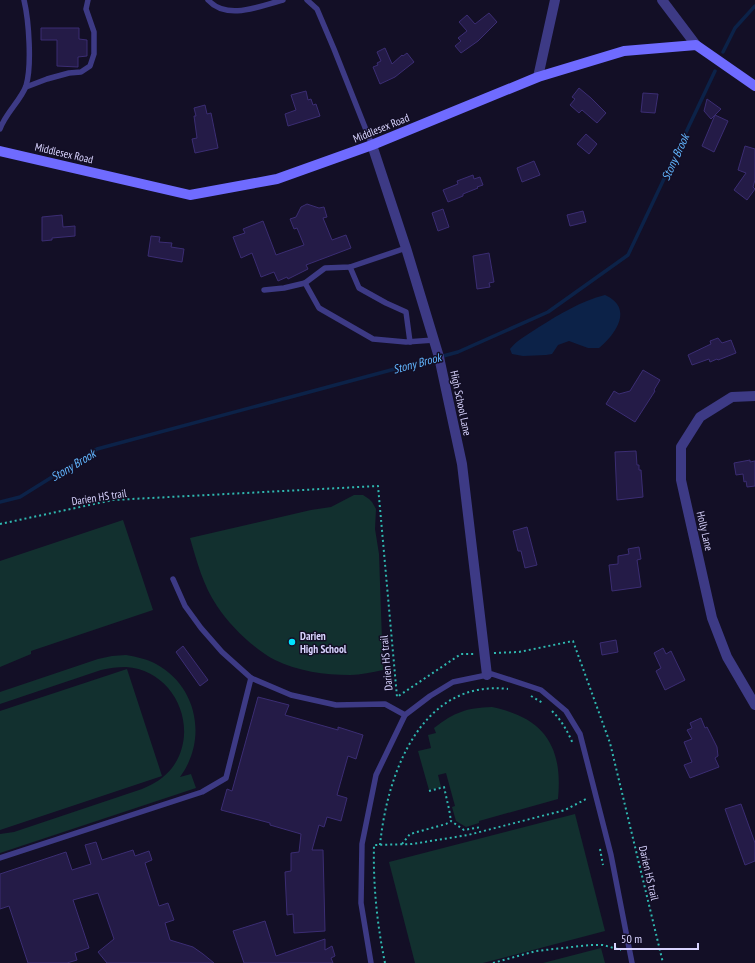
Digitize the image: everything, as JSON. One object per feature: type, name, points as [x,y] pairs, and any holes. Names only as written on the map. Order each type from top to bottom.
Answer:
[{"type":"main road","name":"Middlesex Road","points":[[0,151],[190,195],[277,179],[372,145],[538,77],[624,51],[696,45]]},
{"type":"main road","points":[[696,45],[755,86]]},
{"type":"street","points":[[538,77],[556,0]]},
{"type":"street","points":[[662,0],[696,45]]},
{"type":"street","name":"High School Lane","points":[[372,145],[406,248],[439,357],[462,464],[486,675]]},
{"type":"street","name":"Holly Lane","points":[[755,396],[732,397],[700,417],[682,447],[681,480],[712,618],[727,657],[755,706]]},
{"type":"lane","points":[[0,129],[26,87],[29,58],[24,0]]},
{"type":"lane","points":[[26,87],[54,77],[69,73],[81,72],[90,66],[94,54],[94,32],[86,9],[88,0]]},
{"type":"lane","points":[[208,0],[213,6],[227,10],[240,11],[283,0]]},
{"type":"lane","points":[[308,0],[317,9],[372,145]]},
{"type":"lane","points":[[264,290],[284,288],[305,283],[325,268],[350,267],[406,248]]},
{"type":"lane","points":[[350,267],[359,288],[406,312],[410,342]]},
{"type":"lane","points":[[305,283],[320,308],[373,339],[410,342],[434,340]]},
{"type":"lane","points":[[173,578],[185,606],[201,628],[222,652],[251,678],[290,695],[336,705],[385,704],[404,715]]},
{"type":"lane","points":[[371,963],[361,903],[362,844],[376,775],[404,715],[430,696],[453,682],[492,674],[541,690],[566,711],[580,734],[612,855],[632,963]]},
{"type":"lane","points":[[0,858],[202,792],[226,778],[251,678]]},
{"type":"path","name":"Darien HS trail","points":[[0,524],[113,500],[378,486],[397,697],[461,654],[519,652],[572,642],[610,743],[663,963]]},
{"type":"path","points":[[380,845],[386,805],[393,780],[405,752],[421,725],[433,712],[464,693],[478,689],[496,688],[515,691]]},
{"type":"path","points":[[530,695],[548,706],[560,719],[570,735],[575,749]]},
{"type":"path","points":[[429,791],[444,787],[450,809],[450,821]]},
{"type":"path","points":[[385,963],[376,903],[374,844],[402,844],[468,835],[565,810],[588,798],[587,791]]},
{"type":"path","points":[[402,844],[410,834],[446,824],[450,821]]},
{"type":"path","points":[[450,821],[464,830],[481,827]]},
{"type":"path","points":[[598,842],[605,871]]},
{"type":"path","points":[[619,943],[622,956]]},
{"type":"path","points":[[493,963],[536,951],[603,945],[621,950]]},
{"type":"green space","points":[[354,495],[363,495],[372,502],[376,509],[375,529],[379,554],[383,670],[354,675],[341,675],[302,670],[275,660],[259,650],[222,614],[204,582],[190,538],[311,510],[331,507]]},
{"type":"green space","points":[[123,520],[153,610],[31,651],[31,654],[0,667],[0,561]]},
{"type":"green space","points":[[126,655],[138,657],[156,664],[170,674],[181,686],[189,699],[194,714],[196,730],[194,746],[189,762],[180,777],[191,774],[196,788],[0,853],[0,834],[14,832],[142,789],[166,775],[172,768],[180,753],[184,736],[183,720],[178,704],[170,690],[158,679],[143,671],[126,667],[104,669],[0,704],[0,692],[98,659]]},
{"type":"green space","points":[[127,669],[162,776],[0,830],[0,711]]},
{"type":"green space","points":[[492,707],[510,712],[525,719],[537,727],[547,738],[553,750],[557,764],[559,781],[558,799],[479,821],[479,823],[466,827],[456,821],[452,807],[455,806],[446,773],[438,775],[441,787],[429,790],[418,751],[431,748],[428,735],[436,733],[434,728],[448,718],[475,708]]},
{"type":"green space","points":[[575,814],[605,931],[483,963],[415,963],[389,862]]},
{"type":"green space","points":[[601,948],[605,963],[543,963]]},
{"type":"water","points":[[605,295],[614,300],[619,307],[620,314],[616,329],[599,348],[588,348],[569,341],[558,345],[552,354],[523,356],[512,354],[510,349],[520,339],[579,304]]},
{"type":"building","points":[[489,13],[497,22],[478,41],[461,53],[455,46],[461,41],[458,38],[467,31],[459,22],[467,15],[475,24]]},
{"type":"building","points":[[41,28],[79,28],[79,39],[87,40],[87,56],[78,57],[78,67],[57,66],[57,40],[41,40]]},
{"type":"building","points":[[385,48],[392,64],[402,55],[403,56],[407,53],[414,62],[395,77],[380,84],[373,67],[378,65],[377,63],[381,61],[377,52]]},
{"type":"building","points":[[579,88],[606,113],[597,123],[582,110],[579,113],[570,105],[575,99],[572,97]]},
{"type":"building","points":[[306,91],[308,100],[311,99],[313,105],[316,104],[320,116],[288,126],[285,114],[296,110],[291,95]]},
{"type":"building","points":[[643,93],[658,94],[655,113],[641,112]]},
{"type":"building","points":[[707,99],[721,109],[711,119],[704,111]]},
{"type":"building","points":[[205,105],[207,114],[211,113],[218,148],[195,153],[192,139],[197,138],[194,108]]},
{"type":"building","points":[[715,115],[728,121],[714,152],[702,146]]},
{"type":"building","points":[[586,134],[597,144],[589,154],[577,144]]},
{"type":"building","points":[[745,146],[755,149],[755,180],[753,187],[755,189],[747,200],[734,190],[746,173],[738,170]]},
{"type":"building","points":[[534,161],[540,175],[522,182],[517,168]]},
{"type":"building","points":[[473,175],[474,179],[480,177],[483,185],[448,202],[443,190],[458,184],[457,181]]},
{"type":"building","points":[[307,204],[319,208],[324,207],[327,217],[323,218],[332,240],[346,235],[351,248],[306,265],[308,269],[288,279],[287,277],[278,281],[274,272],[261,277],[252,253],[241,258],[233,237],[245,233],[243,229],[263,221],[276,255],[304,245],[297,228],[294,229],[290,219],[296,217],[301,207]]},
{"type":"building","points":[[443,209],[449,227],[438,231],[432,213]]},
{"type":"building","points":[[583,211],[586,222],[570,226],[567,215]]},
{"type":"building","points":[[62,215],[63,227],[75,226],[75,236],[52,238],[52,240],[42,241],[42,217]]},
{"type":"building","points":[[151,236],[160,237],[159,242],[172,243],[171,247],[184,249],[182,262],[148,256]]},
{"type":"building","points":[[489,253],[494,282],[489,283],[490,287],[477,289],[473,256]]},
{"type":"building","points":[[718,338],[722,343],[731,340],[736,353],[718,360],[717,359],[710,362],[709,359],[692,365],[688,355],[711,344],[710,341]]},
{"type":"building","points":[[643,370],[660,380],[654,390],[655,391],[635,422],[606,404],[614,391],[619,394],[630,391]]},
{"type":"building","points":[[636,451],[637,465],[639,465],[639,470],[641,470],[643,497],[617,500],[615,452]]},
{"type":"building","points":[[750,460],[750,462],[755,461],[755,486],[747,487],[746,481],[744,482],[743,474],[736,475],[734,463]]},
{"type":"building","points":[[527,527],[537,565],[525,568],[521,551],[518,551],[513,531]]},
{"type":"building","points":[[639,547],[641,559],[637,560],[641,587],[612,591],[609,565],[618,564],[618,556],[629,554],[628,549]]},
{"type":"building","points":[[616,640],[618,652],[602,655],[600,643]]},
{"type":"building","points":[[183,646],[208,680],[200,686],[176,652]]},
{"type":"building","points":[[663,648],[666,654],[671,651],[685,680],[665,690],[656,671],[661,668],[654,653]]},
{"type":"building","points":[[258,697],[289,705],[285,715],[338,730],[338,727],[363,735],[356,759],[348,756],[337,795],[347,798],[341,821],[327,817],[324,827],[319,825],[312,850],[323,850],[325,931],[294,933],[293,914],[287,915],[285,872],[291,871],[291,853],[299,852],[301,834],[270,825],[270,823],[221,810],[227,789],[232,791]]},
{"type":"building","points":[[701,718],[705,728],[707,727],[717,747],[718,756],[715,758],[719,767],[690,778],[684,765],[692,762],[684,742],[692,739],[687,730],[692,728],[690,723]]},
{"type":"building","points":[[741,804],[755,843],[755,861],[745,865],[725,809]]},
{"type":"building","points":[[96,842],[102,860],[133,850],[135,856],[149,851],[152,860],[145,863],[159,906],[168,903],[174,920],[165,923],[170,940],[193,947],[214,963],[107,963],[98,952],[114,939],[98,893],[73,900],[89,948],[75,953],[77,960],[67,963],[28,963],[9,906],[0,909],[0,874],[66,852],[72,870],[91,864],[85,845]]},
{"type":"building","points":[[265,921],[276,956],[325,939],[325,950],[332,946],[335,956],[331,958],[333,963],[244,963],[233,931]]},
{"type":"waterway","name":"Stony Brook","points":[[723,52],[735,28],[755,6]]},
{"type":"waterway","name":"Stony Brook","points":[[0,502],[20,497],[97,449],[458,352],[548,312],[628,255],[715,71]]},
{"type":"place","name":"Darien High School","points":[[292,642]]}]
